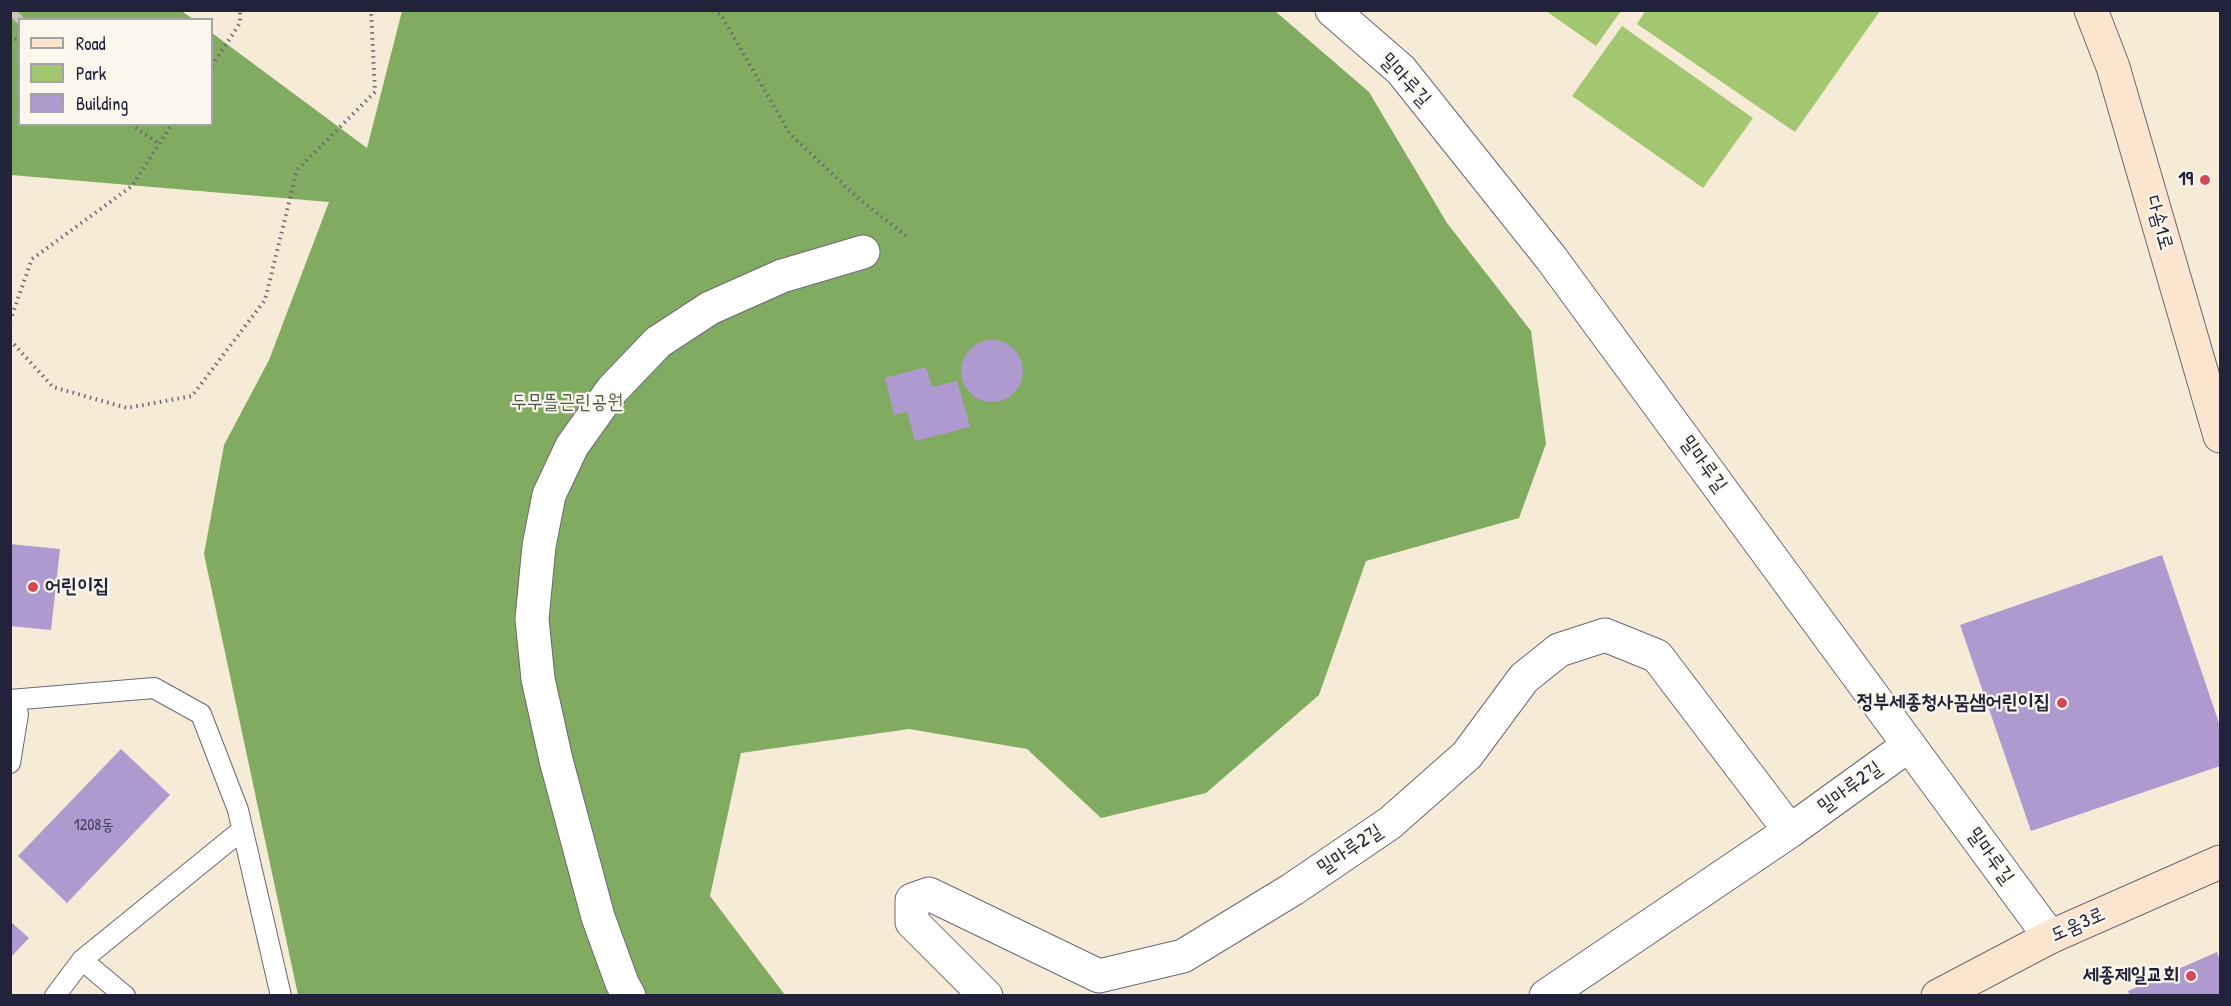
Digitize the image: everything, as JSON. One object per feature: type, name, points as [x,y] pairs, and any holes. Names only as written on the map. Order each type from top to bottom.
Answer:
[{"type":"street","name":"밀마루길","points":[[1332,10],[1401,70],[1551,258],[2050,937]]},
{"type":"street","name":"다솜1로","points":[[2091,10],[2113,67],[2220,436]]},
{"type":"street","points":[[629,996],[598,917],[556,760],[538,679],[532,619],[539,546],[549,495],[572,446],[612,390],[658,342],[710,308],[782,276],[863,252]]},
{"type":"street","name":"밀마루2길","points":[[986,996],[912,922],[912,900],[929,894],[1099,976],[1183,956],[1293,889],[1390,823],[1467,756],[1524,678],[1559,650],[1605,634],[1657,656],[1790,831]]},
{"type":"street","name":"밀마루2길","points":[[1546,996],[1790,831],[1909,745]]},
{"type":"street","name":"도움3로","points":[[1938,996],[2050,937],[2220,862]]},
{"type":"lane","points":[[10,763],[18,714],[10,701],[154,688],[201,714],[238,810],[281,996]]},
{"type":"lane","points":[[55,996],[82,960],[242,830]]},
{"type":"lane","points":[[82,960],[125,996]]},
{"type":"path","points":[[213,64],[240,23],[240,10]]},
{"type":"path","points":[[10,340],[53,387],[127,408],[192,396],[265,300],[297,170],[375,92],[371,10]]},
{"type":"path","points":[[713,10],[721,15],[790,134],[859,199],[909,238]]},
{"type":"path","points":[[134,126],[159,144]]},
{"type":"path","points":[[10,321],[32,259],[132,186],[171,126]]},
{"type":"green space","name":"두무뜰근린공원","points":[[180,10],[192,18],[18,18],[18,126],[213,126],[213,34],[367,148],[402,11],[1275,11],[1369,92],[1447,223],[1531,331],[1546,444],[1519,518],[1366,561],[1319,695],[1206,793],[1101,818],[1027,749],[909,729],[741,753],[710,896],[785,995],[298,995],[204,554],[224,445],[269,360],[329,202],[11,175],[10,11]]},
{"type":"green space","points":[[1646,10],[1880,11],[1795,132],[1637,24]]},
{"type":"green space","points":[[1546,11],[1621,11],[1596,46]]},
{"type":"green space","points":[[1622,26],[1753,118],[1703,188],[1572,96]]},
{"type":"building","points":[[992,340],[1009,345],[1014,349],[1018,354],[1023,371],[1018,388],[1014,393],[1009,397],[992,402],[975,397],[970,393],[966,388],[961,371],[966,354],[970,349],[975,345]]},
{"type":"building","points":[[926,367],[932,387],[957,381],[970,427],[915,441],[907,412],[894,415],[885,378]]},
{"type":"building","name":"어린이집","points":[[10,544],[60,549],[51,630],[10,626]]},
{"type":"building","points":[[2162,555],[2220,726],[2220,766],[2031,831],[1960,625]]},
{"type":"building","points":[[121,749],[170,795],[67,903],[18,856]]},
{"type":"building","points":[[10,921],[29,938],[10,958]]},
{"type":"building","name":"세종제일교회","points":[[2217,952],[2220,961],[2220,996],[2130,996],[2128,991]]},
{"type":"tunnel","points":[[10,16],[16,10]]},
{"type":"place","name":"19","points":[[2205,180]]},
{"type":"place","name":"어린이집","points":[[33,587]]},
{"type":"place","name":"정부세종청사꿈샘어린이집","points":[[2062,703]]},
{"type":"place","name":"세종제일교회","points":[[2191,976]]}]
